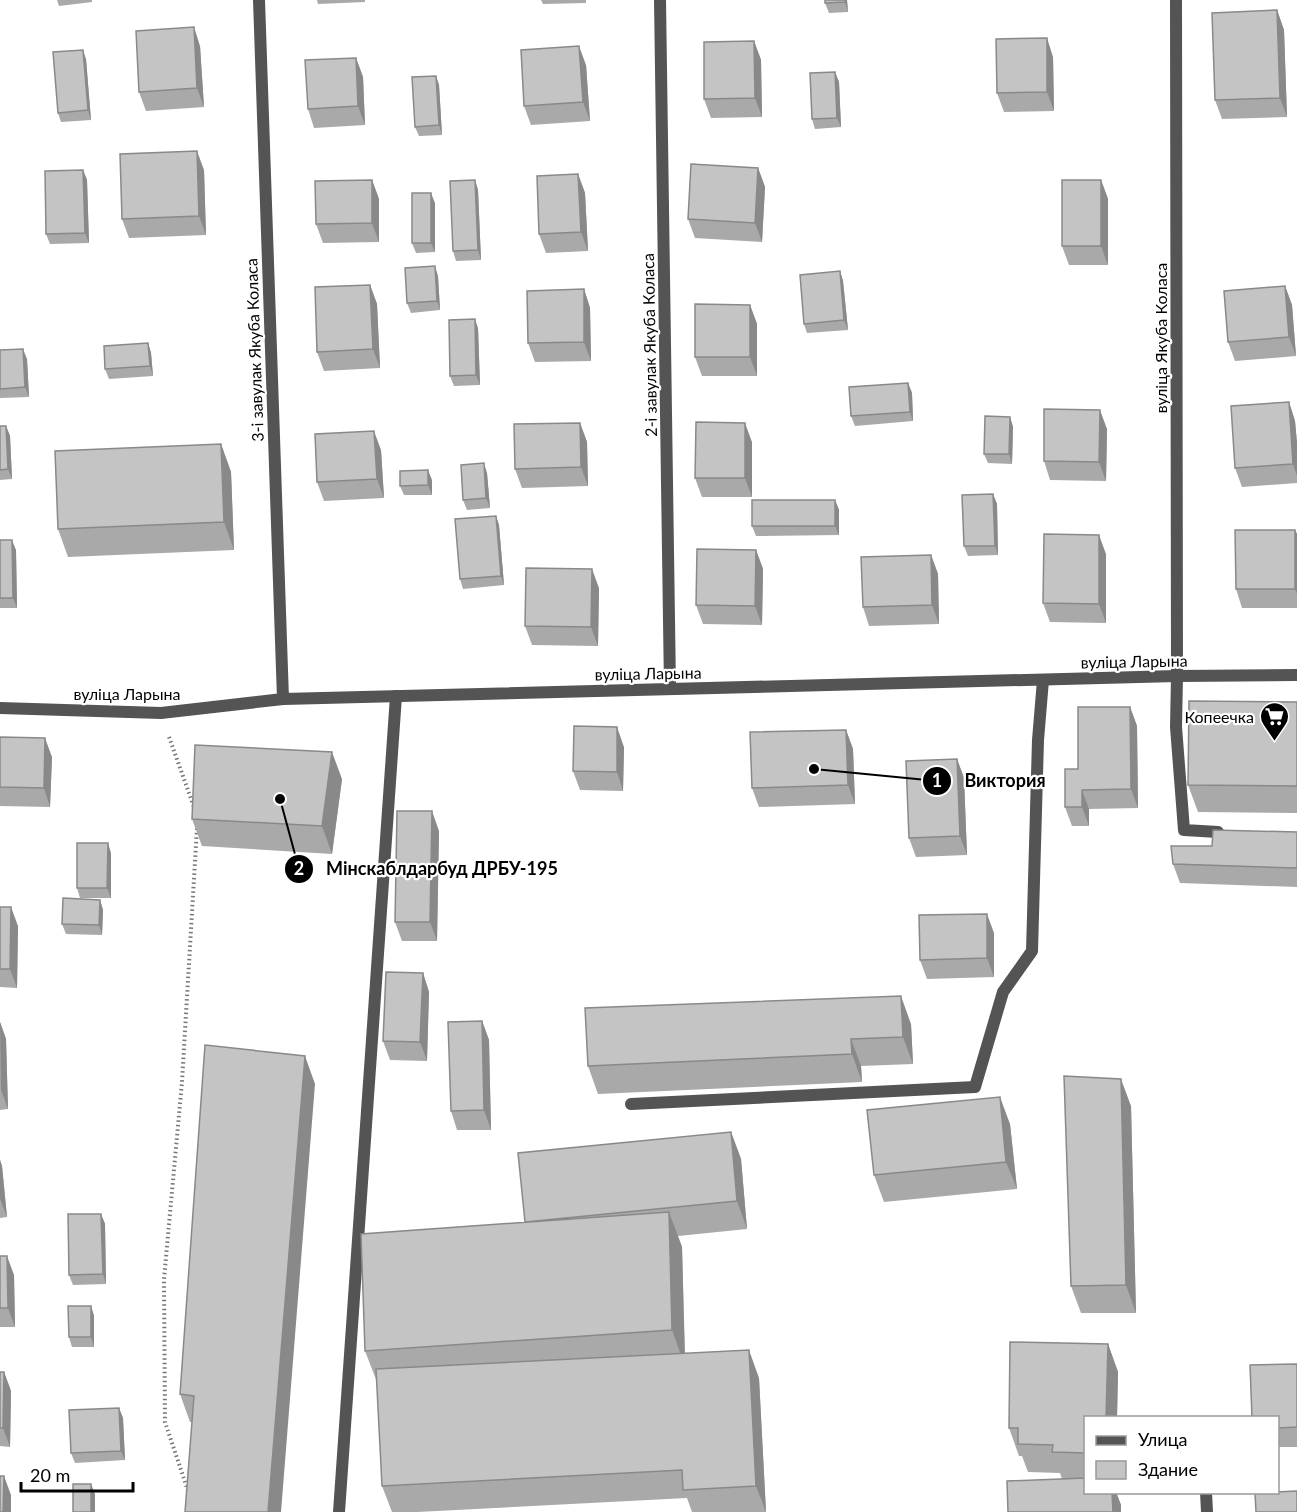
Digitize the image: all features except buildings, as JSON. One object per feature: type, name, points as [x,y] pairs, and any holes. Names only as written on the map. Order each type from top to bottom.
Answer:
[{"type":"street","name":"3-і завулак Якуба Коласа","points":[[259,0],[283,699]]},
{"type":"street","name":"2-і завулак Якуба Коласа","points":[[660,0],[670,689]]},
{"type":"street","name":"вуліца Якуба Коласа","points":[[1176,0],[1176,728],[1184,830],[1218,832]]},
{"type":"street","name":"вуліца Ларына","points":[[0,708],[161,713],[283,699],[1177,676],[1297,675]]},
{"type":"street","points":[[631,1104],[975,1086],[1003,992],[1032,951],[1038,740],[1043,680]]},
{"type":"street","points":[[339,1512],[396,696]]},
{"type":"street","points":[[1206,1494],[1207,1512]]},
{"type":"path","points":[[161,713],[197,817],[182,1082],[164,1279],[165,1422],[191,1501]]},
{"type":"place","name":"Копеечка","points":[[1275,742]]},
{"type":"place","name":"Виктория","points":[[814,769]]},
{"type":"place","name":"Мінскаблдарбуд ДРБУ-195","points":[[280,799]]}]
